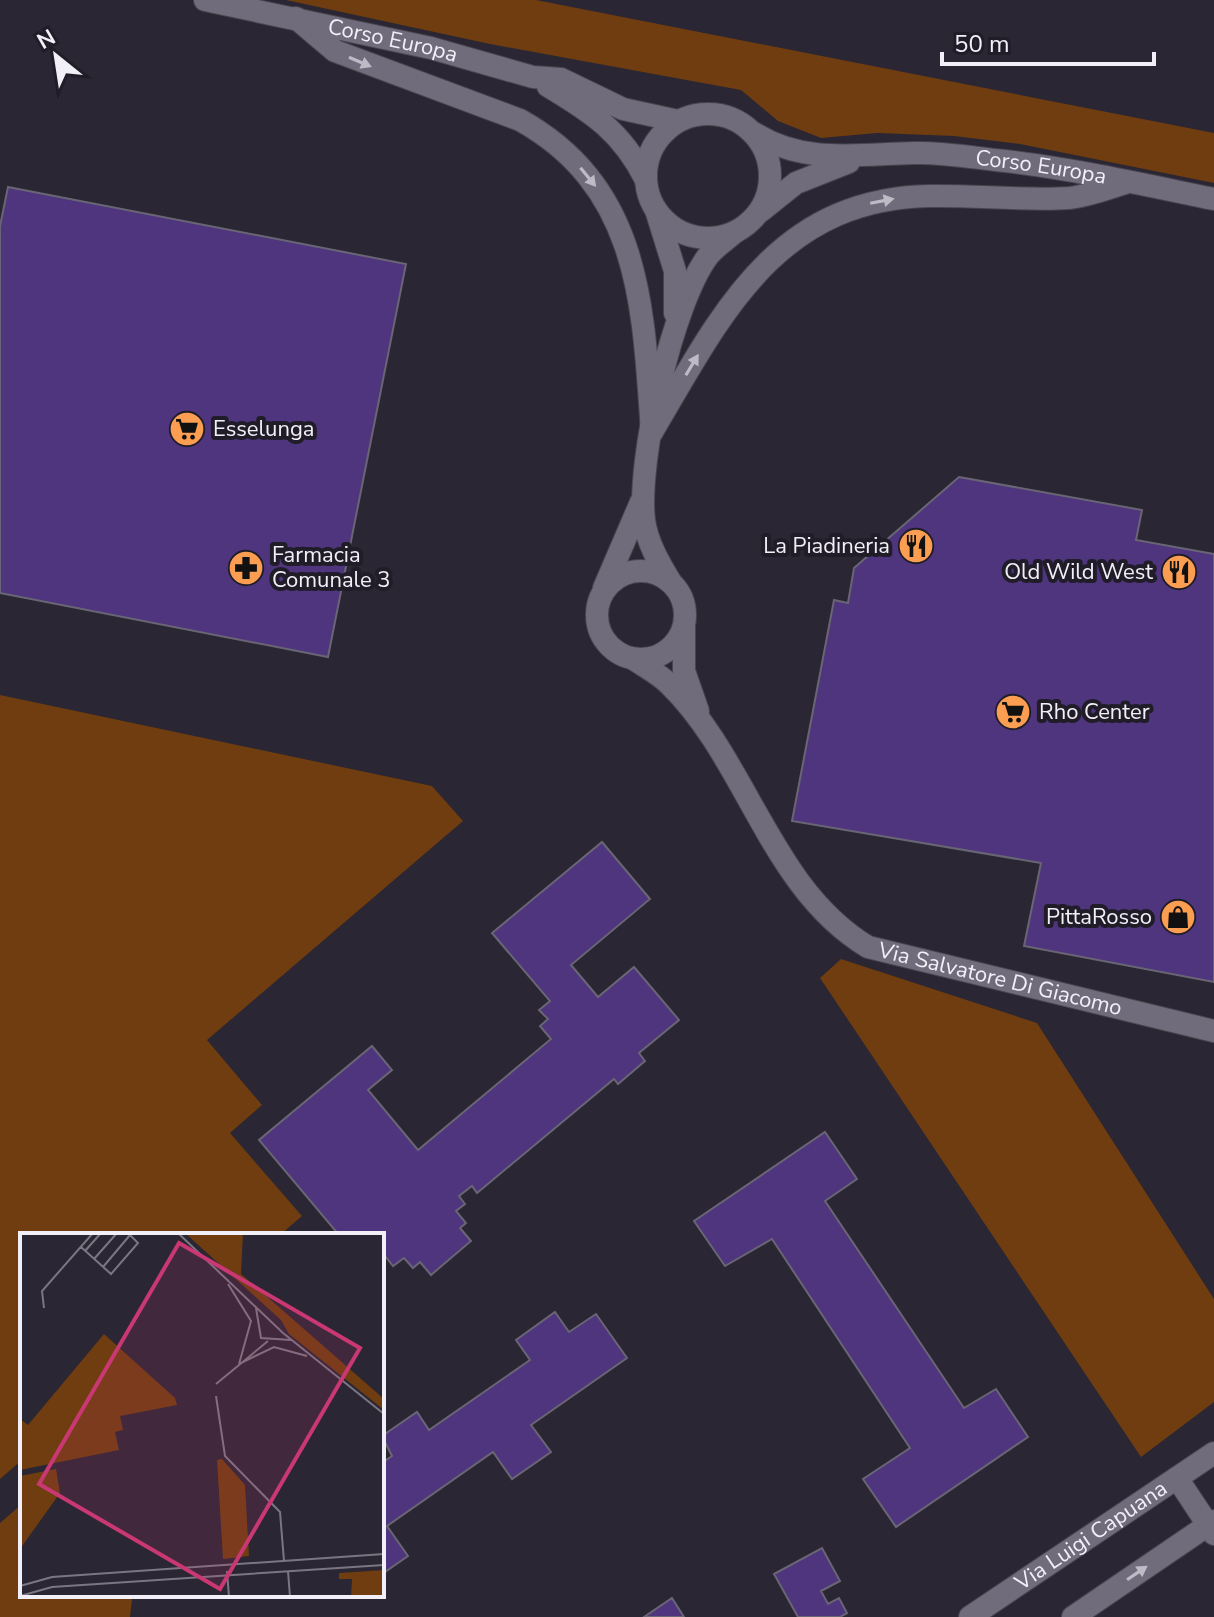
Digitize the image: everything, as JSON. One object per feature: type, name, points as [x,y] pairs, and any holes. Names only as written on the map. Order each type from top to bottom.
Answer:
[{"type":"street","name":"Corso Europa","points":[[205,0],[431,48],[533,77],[561,79],[623,109],[678,121]]},
{"type":"street","points":[[296,18],[335,51],[520,120],[547,135],[592,180],[612,210],[636,277],[652,432]]},
{"type":"street","name":"Corso Europa","points":[[533,77],[583,108],[622,139],[646,180]]},
{"type":"street","points":[[643,497],[600,599],[598,625],[611,648],[634,659],[647,659],[672,647],[684,624],[685,607],[654,553],[644,523],[643,497],[652,432],[674,331],[675,271],[646,180],[650,152],[657,139],[678,121],[694,115],[718,114],[742,123],[754,133],[764,147],[771,182],[758,215],[708,257],[674,331]]},
{"type":"street","name":"Corso Europa","points":[[754,133],[788,149],[864,158]]},
{"type":"street","name":"Corso Europa","points":[[758,215],[796,183],[819,171],[864,158],[915,152],[1009,162],[1214,199]]},
{"type":"street","points":[[652,432],[728,307],[753,274],[782,248],[818,225],[855,207],[895,198],[1069,198],[1128,182]]},
{"type":"street","points":[[656,210],[677,230],[691,236],[721,237],[735,232]]},
{"type":"street","points":[[600,599],[607,587],[630,572],[658,574],[670,581]]},
{"type":"street","name":"Via Salvatore Di Giacomo","points":[[684,624],[684,671],[704,727]]},
{"type":"street","name":"Via Salvatore Di Giacomo","points":[[634,659],[667,682],[704,727],[783,859],[833,921],[868,947],[1214,1031]]},
{"type":"street","name":"Via Luigi Capuana","points":[[970,1617],[1214,1453]]},
{"type":"street","points":[[1073,1617],[1212,1527],[1177,1478]]},
{"type":"shaded area","points":[[286,0],[536,0],[1214,133],[1214,183],[1020,144],[954,136],[877,133],[821,138],[778,121],[741,90],[490,44]]},
{"type":"shaded area","points":[[0,695],[432,786],[463,821],[207,1040],[262,1105],[230,1133],[302,1216],[282,1233],[20,1233],[20,1462],[0,1479]]},
{"type":"shaded area","points":[[841,959],[1037,1023],[1214,1299],[1214,1402],[1141,1457],[820,978]]},
{"type":"shaded area","points":[[20,1506],[20,1597],[130,1597],[130,1617],[0,1617],[0,1523]]},
{"type":"building","name":"Esselunga","points":[[8,187],[406,264],[328,657],[0,593],[0,226]]},
{"type":"building","name":"Rho Center","points":[[959,477],[1142,510],[1136,540],[1214,554],[1214,982],[1024,946],[1041,863],[792,821],[834,600],[848,603],[854,568]]},
{"type":"building","points":[[602,842],[650,899],[571,965],[598,997],[634,967],[679,1020],[639,1053],[645,1061],[618,1084],[614,1079],[477,1193],[472,1186],[459,1196],[465,1204],[456,1211],[466,1223],[460,1228],[471,1241],[431,1275],[420,1262],[413,1268],[404,1258],[393,1266],[384,1255],[384,1233],[337,1233],[259,1140],[372,1046],[392,1070],[368,1090],[418,1150],[551,1039],[540,1026],[548,1019],[539,1010],[550,1001],[492,933]]},
{"type":"building","points":[[825,1132],[857,1179],[825,1201],[964,1408],[996,1389],[1028,1437],[896,1527],[863,1479],[910,1448],[772,1239],[725,1266],[694,1221]]},
{"type":"building","points":[[555,1312],[569,1332],[596,1314],[627,1358],[531,1425],[551,1452],[512,1479],[493,1452],[387,1526],[408,1556],[384,1573],[384,1462],[392,1456],[384,1435],[417,1412],[429,1430],[530,1360],[516,1340]]},
{"type":"building","points":[[822,1548],[840,1581],[821,1591],[828,1604],[839,1598],[847,1613],[840,1617],[798,1617],[774,1574]]},
{"type":"building","points":[[672,1598],[684,1617],[644,1617]]},
{"type":"place","name":"Esselunga","points":[[187,429]]},
{"type":"place","name":"La Piadineria","points":[[916,546]]},
{"type":"place","name":"Farmacia Comunale 3","points":[[246,568]]},
{"type":"place","name":"Old Wild West","points":[[1179,572]]},
{"type":"place","name":"Rho Center","points":[[1013,712]]},
{"type":"place","name":"PittaRosso","points":[[1178,917]]}]
